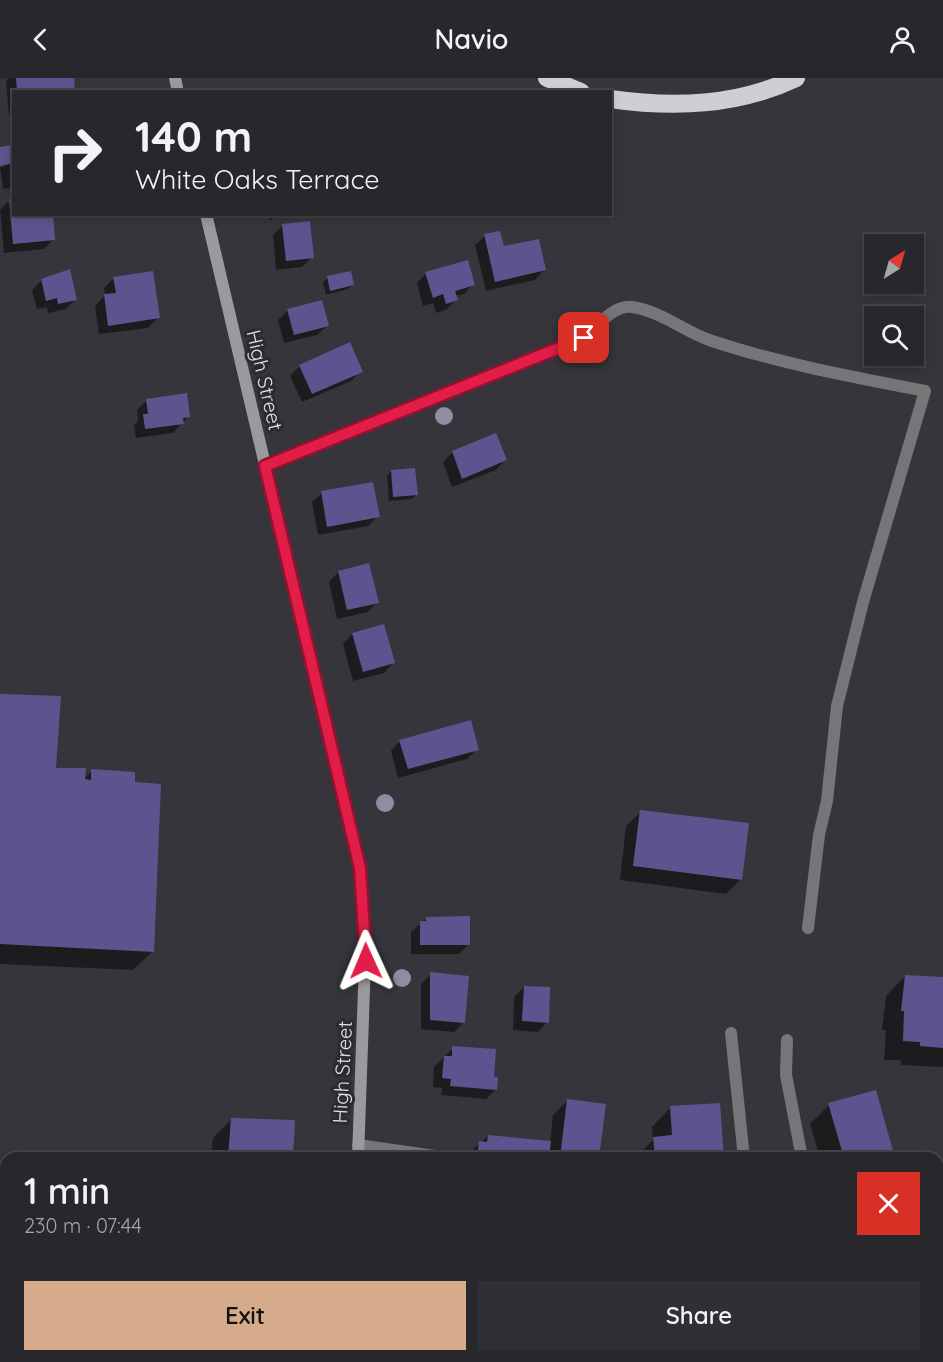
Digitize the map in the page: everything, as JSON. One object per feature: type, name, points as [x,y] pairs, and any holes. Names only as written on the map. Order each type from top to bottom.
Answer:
[{"type":"highway","points":[[547,78],[576,90]]},
{"type":"highway","points":[[612,99],[667,105],[697,104],[754,94],[796,78]]},
{"type":"main road","name":"High Street","points":[[206,216],[360,868],[366,961],[358,1152]]},
{"type":"street","points":[[265,466],[584,338],[621,308],[633,307],[660,316],[708,340],[787,364],[925,391],[863,602],[837,706],[827,801],[819,835],[808,928]]},
{"type":"street","points":[[731,1033],[743,1152]]},
{"type":"street","points":[[787,1040],[786,1075],[801,1152]]},
{"type":"building","points":[[16,78],[74,78],[75,90],[17,90]]},
{"type":"building","points":[[12,145],[12,181],[10,164],[0,166],[0,147]]},
{"type":"building","points":[[12,198],[12,216],[53,216],[55,240],[13,244],[9,199]]},
{"type":"building","points":[[310,221],[314,258],[286,261],[282,224]]},
{"type":"building","points":[[500,231],[504,246],[539,239],[546,270],[495,282],[484,234]]},
{"type":"building","points":[[468,260],[475,285],[455,291],[458,300],[446,304],[443,294],[433,298],[425,272]]},
{"type":"building","points":[[70,269],[77,300],[58,304],[57,298],[46,301],[41,279]]},
{"type":"building","points":[[153,271],[160,318],[108,326],[104,294],[116,293],[113,277]]},
{"type":"building","points":[[351,271],[354,285],[330,291],[327,276]]},
{"type":"building","points":[[322,300],[329,326],[294,335],[287,309]]},
{"type":"building","points":[[350,342],[363,372],[312,394],[299,365]]},
{"type":"building","points":[[187,393],[190,417],[183,418],[184,424],[145,429],[143,414],[148,414],[146,399]]},
{"type":"building","points":[[496,433],[507,460],[462,479],[452,451]]},
{"type":"building","points":[[415,468],[418,495],[393,497],[391,470]]},
{"type":"building","points":[[373,482],[380,517],[327,527],[321,491]]},
{"type":"building","points":[[369,563],[379,603],[347,610],[338,571]]},
{"type":"building","points":[[384,624],[395,663],[363,672],[352,633]]},
{"type":"building","points":[[0,694],[61,696],[56,768],[86,768],[85,779],[91,780],[91,769],[135,772],[135,782],[161,784],[154,952],[0,944]]},
{"type":"building","points":[[471,720],[479,750],[408,769],[399,740]]},
{"type":"building","points":[[640,810],[749,823],[742,880],[633,866]]},
{"type":"building","points":[[470,916],[470,945],[420,945],[420,921],[426,921],[426,917]]},
{"type":"building","points":[[430,972],[469,976],[465,1023],[430,1020]]},
{"type":"building","points":[[905,975],[943,977],[943,1048],[920,1046],[920,1042],[903,1041],[904,1011],[901,1011]]},
{"type":"building","points":[[524,986],[550,987],[549,1023],[522,1021]]},
{"type":"building","points":[[452,1046],[496,1049],[494,1077],[498,1077],[497,1090],[450,1086],[451,1079],[442,1078],[444,1056],[452,1056]]},
{"type":"building","points":[[876,1090],[893,1152],[842,1152],[828,1103]]},
{"type":"building","points":[[567,1099],[606,1104],[600,1152],[561,1152]]},
{"type":"building","points":[[720,1103],[724,1152],[654,1152],[653,1137],[672,1135],[670,1106]]},
{"type":"building","points":[[231,1118],[295,1120],[293,1152],[228,1152]]},
{"type":"building","points":[[488,1135],[551,1141],[550,1152],[478,1152],[479,1141],[487,1142]]},
{"type":"route","points":[[366,961],[360,868],[265,466],[584,338]]}]
